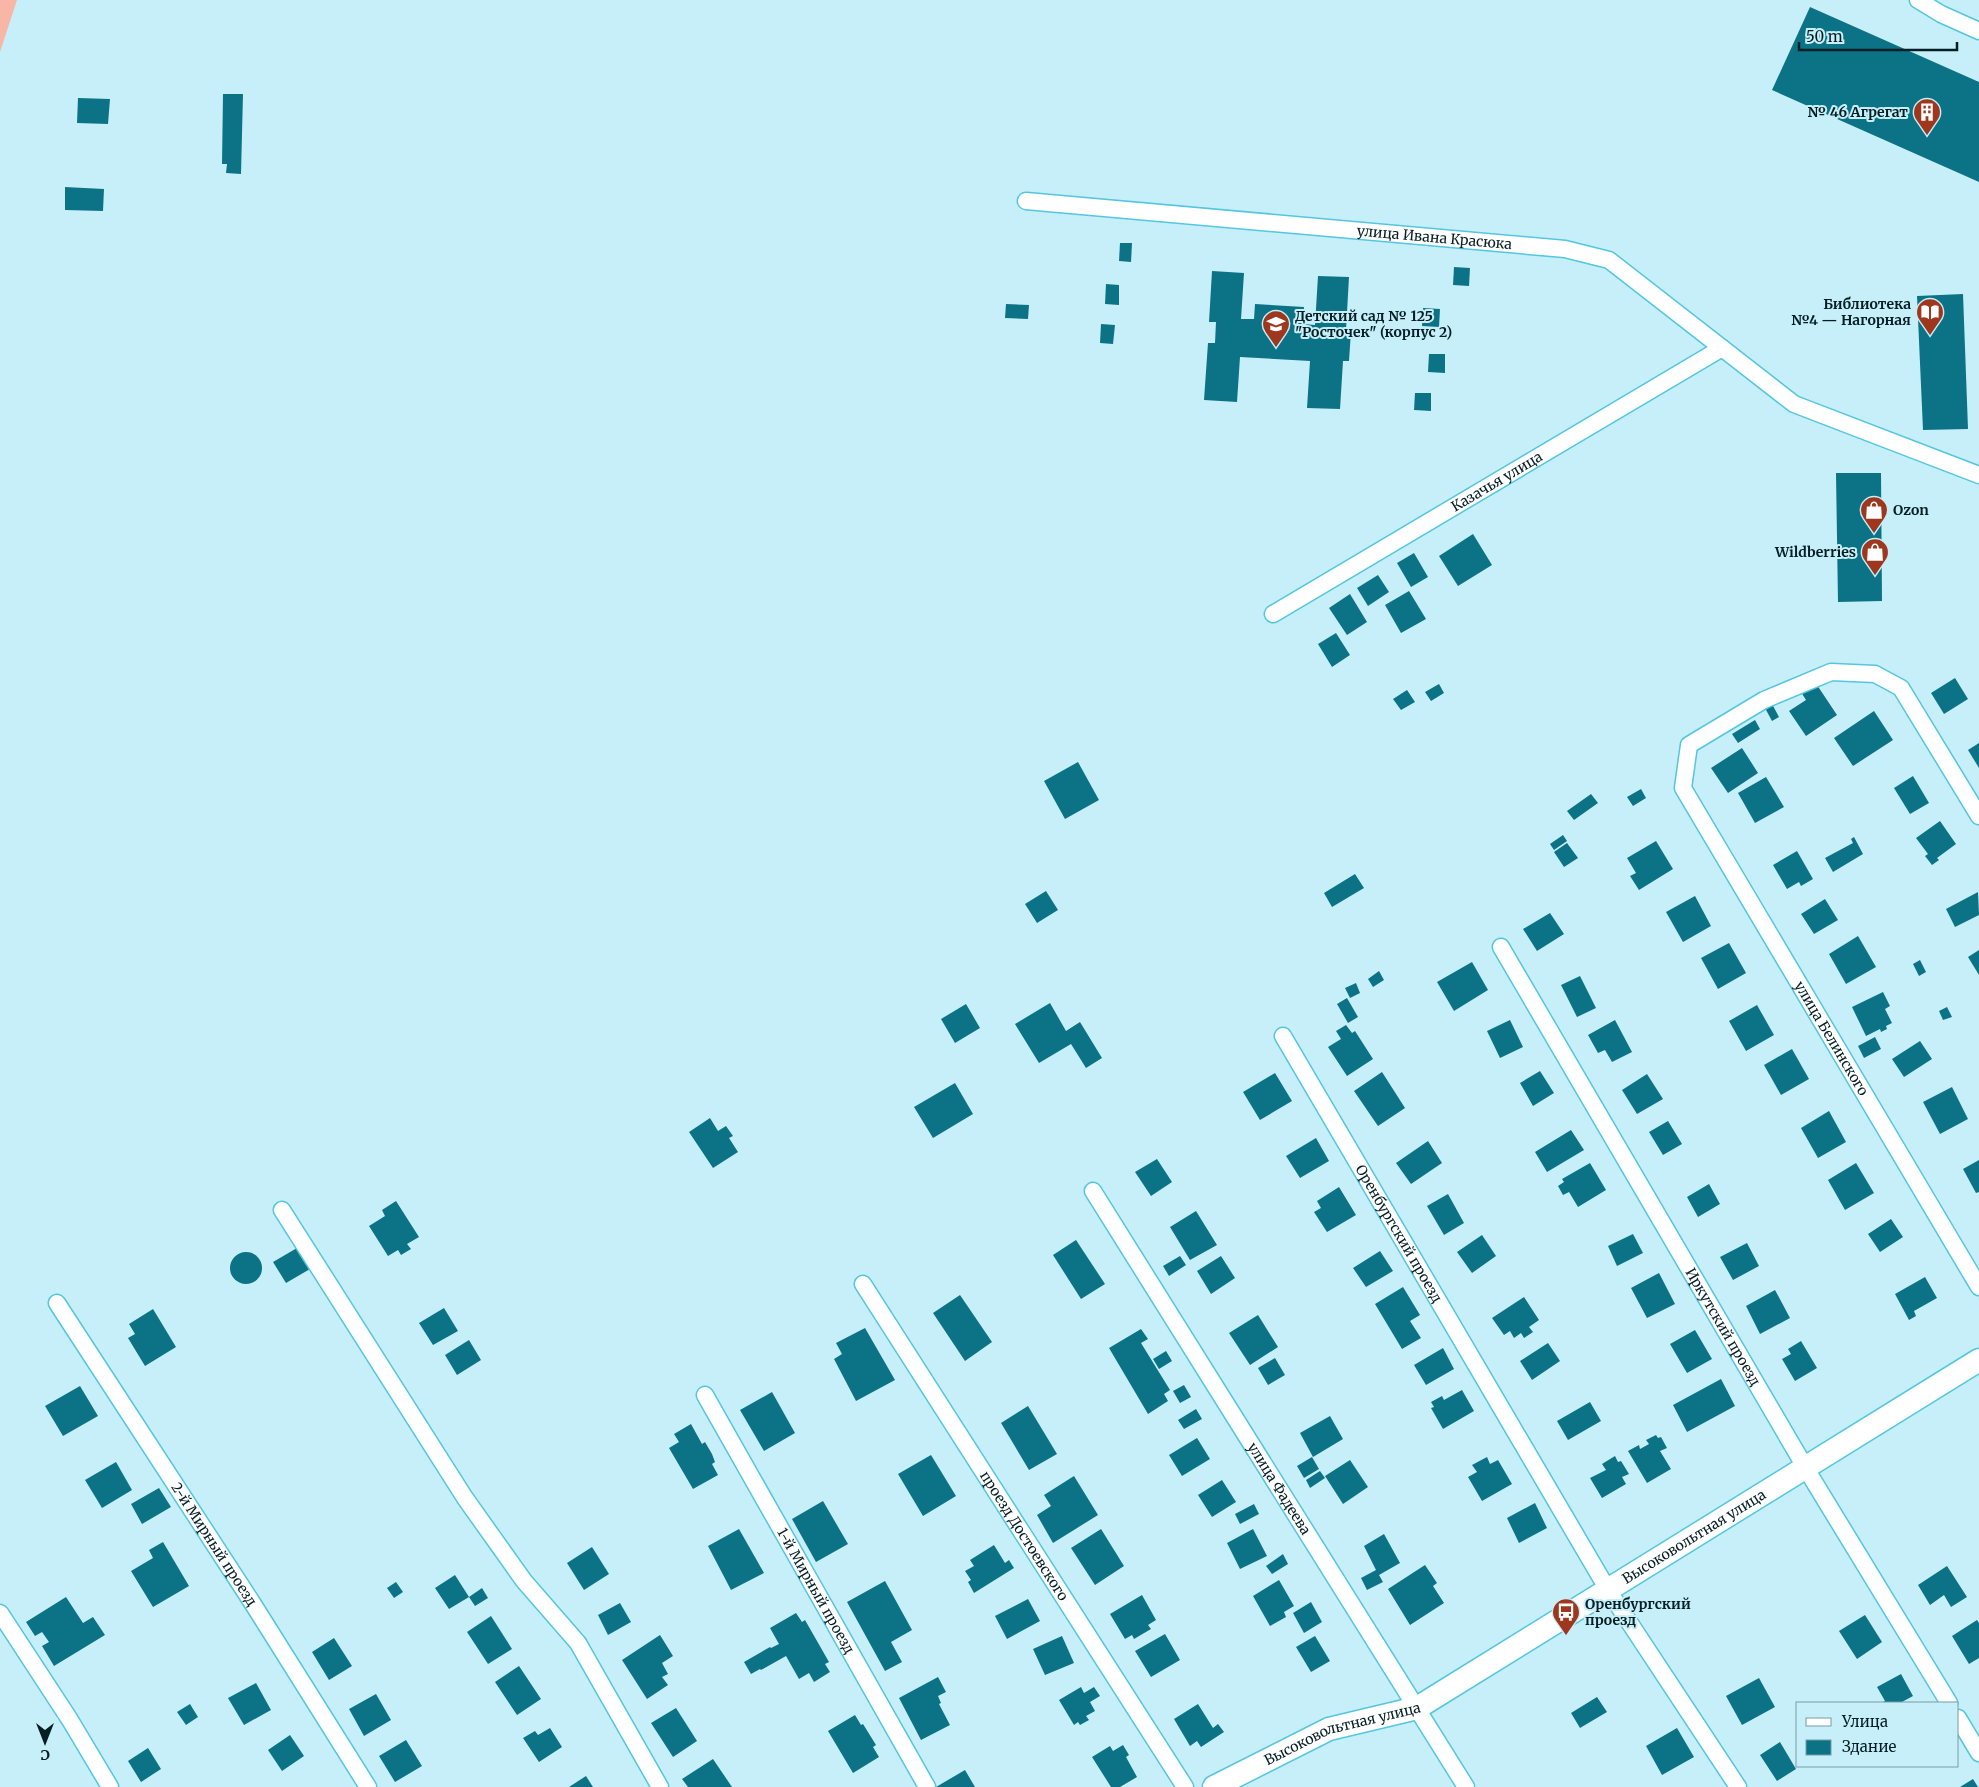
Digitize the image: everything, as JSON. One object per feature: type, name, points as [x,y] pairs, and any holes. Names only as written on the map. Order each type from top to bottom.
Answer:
[{"type":"street","points":[[1918,0],[1941,14],[1979,31]]},
{"type":"street","name":"улица Ивана Красюка","points":[[1026,201],[1565,249],[1609,260],[1794,404],[1979,474]]},
{"type":"street","name":"Казачья улица","points":[[1273,614],[1722,348]]},
{"type":"street","name":"улица Белинского","points":[[1979,816],[1901,688],[1875,674],[1832,672],[1764,700],[1689,746],[1683,788],[1979,1287]]},
{"type":"street","name":"Иркутский проезд","points":[[1501,947],[1805,1466],[1948,1702]]},
{"type":"street","name":"Оренбургский проезд","points":[[1283,1036],[1608,1590],[1738,1787]]},
{"type":"street","name":"улица Фадеева","points":[[1093,1191],[1466,1787]]},
{"type":"street","points":[[282,1210],[466,1498],[524,1581],[578,1643],[660,1787]]},
{"type":"street","name":"проезд Достоевского","points":[[863,1284],[1185,1787]]},
{"type":"street","name":"2-й Мирный проезд","points":[[57,1302],[248,1596],[368,1787]]},
{"type":"street","name":"Высоковольтная улица","points":[[1214,1787],[1329,1729],[1417,1708],[1979,1360]]},
{"type":"street","name":"1-й Мирный проезд","points":[[704,1395],[927,1787]]},
{"type":"street","points":[[0,1613],[70,1720],[110,1787]]},
{"type":"street","points":[[1959,1720],[1979,1753]]},
{"type":"shaded area","points":[[0,0],[17,0],[0,52]]},
{"type":"building","name":"№ 46 Агрегат","points":[[1810,7],[1979,82],[1979,182],[1772,90]]},
{"type":"building","points":[[223,94],[243,94],[241,174],[226,173],[227,164],[222,164]]},
{"type":"building","points":[[78,98],[110,99],[108,124],[77,123]]},
{"type":"building","points":[[65,187],[104,189],[103,211],[65,210]]},
{"type":"building","points":[[1120,243],[1132,243],[1131,262],[1119,261]]},
{"type":"building","points":[[1454,267],[1470,268],[1469,286],[1453,285]]},
{"type":"building","points":[[1212,271],[1244,273],[1241,319],[1254,319],[1255,304],[1304,307],[1303,324],[1315,325],[1318,276],[1349,277],[1346,330],[1351,331],[1349,361],[1343,361],[1340,409],[1307,408],[1310,361],[1240,357],[1237,402],[1204,400],[1208,343],[1215,343],[1216,322],[1209,322]]},
{"type":"building","points":[[1106,284],[1119,285],[1119,305],[1105,304]]},
{"type":"building","points":[[1963,294],[1968,429],[1923,430],[1917,296]]},
{"type":"building","points":[[1006,304],[1029,305],[1028,319],[1005,318]]},
{"type":"building","points":[[1423,308],[1440,309],[1439,327],[1422,326]]},
{"type":"building","points":[[1101,324],[1115,325],[1113,344],[1100,343]]},
{"type":"building","points":[[1429,354],[1445,354],[1445,373],[1428,372]]},
{"type":"building","points":[[1415,393],[1431,393],[1431,411],[1414,410]]},
{"type":"building","points":[[1836,473],[1881,473],[1882,601],[1838,602]]},
{"type":"building","points":[[1473,534],[1492,565],[1458,586],[1439,556]]},
{"type":"building","points":[[1414,553],[1428,577],[1411,587],[1397,563]]},
{"type":"building","points":[[1378,575],[1389,592],[1368,606],[1357,588]]},
{"type":"building","points":[[1409,591],[1426,619],[1401,633],[1385,605]]},
{"type":"building","points":[[1350,594],[1367,622],[1347,635],[1329,608]]},
{"type":"building","points":[[1336,633],[1350,655],[1332,667],[1318,644]]},
{"type":"building","points":[[1955,678],[1968,699],[1944,714],[1931,693]]},
{"type":"building","points":[[1815,682],[1837,715],[1806,736],[1789,711],[1806,700],[1801,692]]},
{"type":"building","points":[[1439,684],[1444,693],[1431,701],[1425,692]]},
{"type":"building","points":[[1407,690],[1415,702],[1401,710],[1393,699]]},
{"type":"building","points":[[1772,704],[1779,717],[1772,721],[1765,708]]},
{"type":"building","points":[[1874,711],[1893,740],[1853,766],[1834,738]]},
{"type":"building","points":[[1755,720],[1760,729],[1738,743],[1732,734]]},
{"type":"building","points":[[1979,743],[1979,768],[1968,750]]},
{"type":"building","points":[[1742,748],[1758,773],[1728,793],[1711,768]]},
{"type":"building","points":[[1078,762],[1099,800],[1065,819],[1044,781]]},
{"type":"building","points":[[1913,776],[1929,803],[1910,814],[1894,788]]},
{"type":"building","points":[[1766,777],[1784,807],[1755,823],[1738,793]]},
{"type":"building","points":[[1641,789],[1646,798],[1633,806],[1627,797]]},
{"type":"building","points":[[1591,794],[1598,803],[1574,820],[1567,811]]},
{"type":"building","points":[[1940,821],[1956,844],[1937,858],[1939,860],[1932,865],[1925,856],[1928,854],[1916,838]]},
{"type":"building","points":[[1563,835],[1567,841],[1554,850],[1550,844]]},
{"type":"building","points":[[1854,837],[1863,854],[1833,872],[1825,858],[1853,843],[1851,839]]},
{"type":"building","points":[[1656,841],[1673,869],[1639,890],[1630,876],[1636,873],[1627,858]]},
{"type":"building","points":[[1567,843],[1578,858],[1564,867],[1554,852]]},
{"type":"building","points":[[1797,851],[1813,879],[1801,886],[1799,882],[1787,889],[1773,865]]},
{"type":"building","points":[[1355,874],[1364,888],[1332,907],[1324,893]]},
{"type":"building","points":[[1046,891],[1058,910],[1037,923],[1025,904]]},
{"type":"building","points":[[1978,892],[1979,915],[1955,927],[1946,909]]},
{"type":"building","points":[[1695,896],[1711,926],[1683,942],[1666,912]]},
{"type":"building","points":[[1825,899],[1838,920],[1814,934],[1801,914]]},
{"type":"building","points":[[1550,913],[1564,934],[1537,951],[1523,929]]},
{"type":"building","points":[[1858,936],[1876,967],[1846,984],[1829,954]]},
{"type":"building","points":[[1729,943],[1746,973],[1718,989],[1701,958]]},
{"type":"building","points":[[1979,950],[1979,975],[1968,957]]},
{"type":"building","points":[[1920,960],[1926,972],[1919,976],[1913,964]]},
{"type":"building","points":[[1472,962],[1488,990],[1454,1011],[1437,982]]},
{"type":"building","points":[[1379,971],[1384,980],[1373,987],[1368,979]]},
{"type":"building","points":[[1580,976],[1596,1008],[1577,1017],[1561,985]]},
{"type":"building","points":[[1356,983],[1360,993],[1350,998],[1345,988]]},
{"type":"building","points":[[1883,992],[1890,1006],[1885,1009],[1892,1023],[1881,1032],[1880,1029],[1866,1036],[1852,1007]]},
{"type":"building","points":[[1347,998],[1358,1017],[1348,1023],[1337,1004]]},
{"type":"building","points":[[1050,1003],[1066,1031],[1080,1022],[1102,1058],[1086,1068],[1071,1044],[1039,1063],[1015,1024]]},
{"type":"building","points":[[966,1004],[980,1028],[955,1043],[941,1019]]},
{"type":"building","points":[[1757,1005],[1774,1035],[1746,1051],[1729,1021]]},
{"type":"building","points":[[1947,1007],[1952,1017],[1943,1020],[1939,1011]]},
{"type":"building","points":[[1510,1020],[1523,1047],[1500,1058],[1487,1031]]},
{"type":"building","points":[[1615,1020],[1632,1052],[1612,1062],[1605,1050],[1598,1053],[1588,1035]]},
{"type":"building","points":[[1346,1025],[1352,1033],[1355,1031],[1373,1059],[1347,1076],[1328,1047],[1341,1039],[1336,1031]]},
{"type":"building","points":[[1875,1037],[1881,1049],[1864,1058],[1858,1046]]},
{"type":"building","points":[[1920,1041],[1932,1059],[1904,1077],[1892,1059]]},
{"type":"building","points":[[1792,1049],[1809,1079],[1781,1095],[1764,1065]]},
{"type":"building","points":[[1540,1071],[1554,1093],[1533,1106],[1520,1083]]},
{"type":"building","points":[[1382,1072],[1405,1108],[1378,1126],[1354,1091]]},
{"type":"building","points":[[1275,1073],[1292,1101],[1260,1120],[1243,1092]]},
{"type":"building","points":[[1647,1074],[1663,1099],[1637,1114],[1622,1090]]},
{"type":"building","points":[[955,1083],[973,1114],[933,1138],[914,1107]]},
{"type":"building","points":[[1952,1087],[1968,1119],[1940,1134],[1923,1102]]},
{"type":"building","points":[[1829,1111],[1846,1142],[1818,1158],[1801,1128]]},
{"type":"building","points":[[710,1118],[718,1131],[726,1126],[733,1136],[729,1138],[738,1152],[713,1168],[689,1132]]},
{"type":"building","points":[[1668,1121],[1682,1144],[1663,1155],[1649,1132]]},
{"type":"building","points":[[1571,1130],[1584,1150],[1547,1172],[1535,1152]]},
{"type":"building","points":[[1316,1138],[1329,1161],[1300,1178],[1286,1156]]},
{"type":"building","points":[[1428,1141],[1442,1163],[1411,1184],[1396,1163]]},
{"type":"building","points":[[1157,1159],[1172,1182],[1151,1196],[1135,1172]]},
{"type":"building","points":[[1979,1160],[1979,1192],[1976,1193],[1963,1169]]},
{"type":"building","points":[[1590,1163],[1606,1190],[1578,1207],[1569,1192],[1563,1195],[1558,1186],[1564,1182],[1562,1179]]},
{"type":"building","points":[[1856,1163],[1874,1193],[1845,1210],[1828,1180]]},
{"type":"building","points":[[1709,1184],[1720,1204],[1698,1217],[1687,1197]]},
{"type":"building","points":[[1339,1187],[1356,1215],[1327,1232],[1314,1212],[1321,1208],[1317,1201]]},
{"type":"building","points":[[1448,1194],[1464,1223],[1444,1235],[1427,1206]]},
{"type":"building","points":[[396,1201],[419,1237],[407,1244],[411,1249],[401,1255],[398,1250],[388,1256],[369,1226],[385,1216],[382,1210]]},
{"type":"building","points":[[1196,1211],[1217,1245],[1190,1260],[1170,1227]]},
{"type":"building","points":[[1891,1219],[1903,1237],[1880,1252],[1868,1234]]},
{"type":"building","points":[[1633,1234],[1643,1253],[1617,1266],[1608,1246]]},
{"type":"building","points":[[1482,1235],[1496,1256],[1472,1273],[1457,1252]]},
{"type":"building","points":[[1076,1240],[1105,1284],[1081,1299],[1053,1255]]},
{"type":"building","points":[[1747,1243],[1759,1266],[1733,1280],[1720,1257]]},
{"type":"building","points":[[297,1248],[310,1269],[286,1283],[273,1262]]},
{"type":"building","points":[[1380,1251],[1393,1271],[1366,1287],[1353,1268]]},
{"type":"building","points":[[246,1252],[252,1253],[257,1257],[261,1262],[261,1274],[257,1279],[252,1283],[246,1284],[240,1283],[235,1279],[231,1274],[230,1268],[231,1262],[235,1257],[240,1253]]},
{"type":"building","points":[[1180,1256],[1186,1265],[1169,1276],[1163,1266]]},
{"type":"building","points":[[1221,1256],[1235,1278],[1211,1294],[1197,1271]]},
{"type":"building","points":[[1659,1273],[1675,1304],[1647,1318],[1631,1288]]},
{"type":"building","points":[[1925,1277],[1937,1298],[1914,1311],[1916,1316],[1909,1320],[1895,1294]]},
{"type":"building","points":[[1403,1287],[1420,1315],[1410,1321],[1421,1338],[1402,1349],[1375,1304]]},
{"type":"building","points":[[1775,1290],[1790,1318],[1760,1334],[1746,1306]]},
{"type":"building","points":[[960,1295],[992,1342],[965,1361],[933,1313]]},
{"type":"building","points":[[1524,1297],[1539,1320],[1529,1327],[1533,1332],[1524,1338],[1521,1333],[1514,1338],[1510,1331],[1504,1335],[1492,1318]]},
{"type":"building","points":[[444,1308],[458,1331],[433,1345],[419,1323]]},
{"type":"building","points":[[153,1309],[176,1347],[145,1366],[128,1338],[135,1334],[129,1324]]},
{"type":"building","points":[[1258,1315],[1278,1347],[1250,1365],[1229,1333]]},
{"type":"building","points":[[865,1328],[895,1380],[856,1401],[834,1359],[842,1354],[836,1343]]},
{"type":"building","points":[[1141,1329],[1148,1339],[1141,1343],[1170,1390],[1164,1394],[1168,1401],[1148,1414],[1109,1348]]},
{"type":"building","points":[[1695,1330],[1712,1359],[1687,1373],[1670,1344]]},
{"type":"building","points":[[469,1340],[481,1360],[457,1375],[445,1355]]},
{"type":"building","points":[[1801,1341],[1817,1368],[1795,1381],[1782,1359],[1791,1354],[1788,1349]]},
{"type":"building","points":[[1548,1343],[1560,1361],[1532,1380],[1520,1361]]},
{"type":"building","points":[[1443,1348],[1454,1369],[1426,1385],[1414,1365]]},
{"type":"building","points":[[1166,1351],[1172,1361],[1159,1369],[1153,1359]]},
{"type":"building","points":[[1275,1358],[1285,1375],[1268,1385],[1258,1368]]},
{"type":"building","points":[[1721,1379],[1735,1406],[1687,1432],[1673,1405]]},
{"type":"building","points":[[1184,1385],[1191,1397],[1180,1403],[1173,1391]]},
{"type":"building","points":[[80,1386],[98,1416],[63,1436],[45,1406]]},
{"type":"building","points":[[1462,1390],[1474,1411],[1443,1429],[1431,1408],[1434,1407],[1431,1402],[1442,1396],[1444,1400]]},
{"type":"building","points":[[772,1392],[795,1433],[764,1451],[740,1410]]},
{"type":"building","points":[[1590,1402],[1601,1421],[1568,1440],[1557,1421]]},
{"type":"building","points":[[1028,1406],[1057,1454],[1029,1470],[1001,1423]]},
{"type":"building","points":[[1196,1409],[1202,1419],[1184,1429],[1178,1420]]},
{"type":"building","points":[[1330,1416],[1343,1439],[1313,1457],[1300,1433]]},
{"type":"building","points":[[691,1424],[702,1444],[705,1442],[712,1454],[715,1462],[712,1464],[718,1475],[693,1489],[669,1448],[679,1442],[674,1434]]},
{"type":"building","points":[[1656,1435],[1658,1438],[1661,1437],[1667,1448],[1660,1451],[1671,1469],[1647,1483],[1628,1451],[1639,1445],[1640,1449],[1649,1444],[1646,1440]]},
{"type":"building","points":[[1197,1438],[1210,1459],[1182,1476],[1169,1455]]},
{"type":"building","points":[[931,1455],[956,1496],[923,1516],[898,1474]]},
{"type":"building","points":[[1615,1456],[1618,1462],[1621,1461],[1629,1474],[1622,1477],[1626,1484],[1602,1498],[1590,1478],[1606,1470],[1602,1464]]},
{"type":"building","points":[[1312,1457],[1319,1469],[1304,1478],[1297,1466]]},
{"type":"building","points":[[1487,1457],[1490,1464],[1498,1460],[1512,1484],[1482,1501],[1468,1477],[1477,1472],[1472,1465]]},
{"type":"building","points":[[1350,1460],[1368,1487],[1343,1504],[1325,1476]]},
{"type":"building","points":[[116,1462],[132,1490],[102,1508],[85,1480]]},
{"type":"building","points":[[1320,1471],[1325,1478],[1310,1488],[1306,1480]]},
{"type":"building","points":[[1074,1476],[1098,1515],[1053,1543],[1037,1515],[1051,1506],[1044,1495]]},
{"type":"building","points":[[1222,1480],[1236,1502],[1212,1517],[1198,1495]]},
{"type":"building","points":[[159,1488],[171,1507],[142,1524],[131,1504]]},
{"type":"building","points":[[823,1501],[848,1544],[816,1562],[792,1519]]},
{"type":"building","points":[[1535,1503],[1547,1528],[1519,1543],[1507,1518]]},
{"type":"building","points":[[1254,1504],[1259,1514],[1240,1524],[1235,1514]]},
{"type":"building","points":[[739,1529],[764,1573],[731,1590],[708,1546]]},
{"type":"building","points":[[1101,1529],[1124,1566],[1095,1585],[1071,1548]]},
{"type":"building","points":[[1253,1529],[1267,1556],[1240,1569],[1227,1543]]},
{"type":"building","points":[[1384,1534],[1400,1563],[1379,1575],[1383,1582],[1367,1590],[1361,1578],[1376,1570],[1364,1546]]},
{"type":"building","points":[[163,1542],[189,1586],[153,1607],[131,1571],[153,1558],[149,1550]]},
{"type":"building","points":[[994,1545],[1005,1563],[1009,1560],[1014,1568],[974,1593],[968,1582],[971,1580],[965,1571],[974,1566],[970,1560]]},
{"type":"building","points":[[592,1547],[609,1574],[584,1590],[567,1563]]},
{"type":"building","points":[[1283,1554],[1288,1564],[1272,1574],[1266,1566]]},
{"type":"building","points":[[1425,1565],[1437,1583],[1433,1586],[1444,1603],[1410,1625],[1388,1589]]},
{"type":"building","points":[[1947,1566],[1967,1597],[1951,1607],[1944,1595],[1930,1605],[1918,1585]]},
{"type":"building","points":[[455,1575],[469,1597],[449,1609],[435,1588]]},
{"type":"building","points":[[1279,1580],[1294,1606],[1284,1612],[1286,1617],[1270,1626],[1253,1596]]},
{"type":"building","points":[[885,1581],[912,1630],[891,1642],[902,1662],[885,1671],[847,1602]]},
{"type":"building","points":[[396,1582],[403,1592],[394,1598],[387,1588]]},
{"type":"building","points":[[482,1588],[488,1598],[475,1606],[469,1597]]},
{"type":"building","points":[[1142,1595],[1156,1620],[1148,1625],[1151,1629],[1134,1639],[1132,1635],[1125,1639],[1110,1614]]},
{"type":"building","points":[[66,1597],[83,1623],[93,1617],[105,1635],[54,1666],[42,1646],[49,1642],[42,1632],[35,1636],[26,1622]]},
{"type":"building","points":[[1028,1599],[1040,1621],[1007,1639],[995,1616]]},
{"type":"building","points":[[1311,1602],[1322,1622],[1304,1633],[1293,1613]]},
{"type":"building","points":[[620,1603],[631,1622],[608,1635],[598,1615]]},
{"type":"building","points":[[796,1613],[802,1622],[805,1620],[829,1662],[825,1664],[830,1672],[814,1682],[809,1673],[799,1679],[786,1656],[751,1674],[744,1662],[779,1644],[770,1628]]},
{"type":"building","points":[[1865,1615],[1882,1642],[1857,1659],[1839,1631]]},
{"type":"building","points":[[491,1616],[512,1649],[488,1664],[467,1632]]},
{"type":"building","points":[[1977,1620],[1979,1623],[1979,1658],[1969,1664],[1952,1636]]},
{"type":"building","points":[[1165,1634],[1180,1660],[1151,1677],[1135,1651]]},
{"type":"building","points":[[660,1635],[673,1656],[662,1663],[668,1674],[662,1677],[668,1685],[647,1699],[622,1660]]},
{"type":"building","points":[[1062,1636],[1074,1663],[1045,1675],[1033,1649]]},
{"type":"building","points":[[1315,1636],[1330,1661],[1311,1672],[1296,1647]]},
{"type":"building","points":[[334,1638],[352,1666],[329,1680],[312,1652]]},
{"type":"building","points":[[519,1666],[541,1699],[517,1715],[495,1682]]},
{"type":"building","points":[[1901,1674],[1913,1696],[1902,1702],[1883,1702],[1885,1701],[1877,1687]]},
{"type":"building","points":[[938,1677],[946,1692],[938,1696],[941,1703],[939,1704],[950,1725],[921,1740],[899,1698]]},
{"type":"building","points":[[1759,1678],[1775,1707],[1742,1725],[1726,1696]]},
{"type":"building","points":[[256,1683],[271,1710],[244,1725],[228,1698]]},
{"type":"building","points":[[1081,1687],[1084,1693],[1094,1687],[1100,1696],[1090,1702],[1095,1711],[1086,1716],[1089,1720],[1080,1725],[1078,1722],[1074,1725],[1059,1700]]},
{"type":"building","points":[[376,1694],[391,1720],[364,1736],[349,1709]]},
{"type":"building","points":[[1597,1697],[1607,1712],[1580,1728],[1571,1713]]},
{"type":"building","points":[[190,1704],[198,1717],[186,1725],[177,1712]]},
{"type":"building","points":[[1198,1704],[1213,1728],[1218,1724],[1224,1732],[1201,1747],[1197,1741],[1190,1746],[1174,1719]]},
{"type":"building","points":[[676,1708],[697,1741],[673,1757],[651,1723]]},
{"type":"building","points":[[855,1715],[876,1745],[873,1747],[879,1757],[853,1773],[828,1731]]},
{"type":"building","points":[[550,1728],[562,1747],[539,1762],[523,1738],[535,1731],[538,1735]]},
{"type":"building","points":[[1677,1728],[1694,1757],[1662,1775],[1646,1746]]},
{"type":"building","points":[[290,1735],[304,1756],[282,1771],[268,1750]]},
{"type":"building","points":[[406,1740],[422,1766],[395,1782],[379,1756]]},
{"type":"building","points":[[1780,1742],[1796,1769],[1777,1781],[1760,1755]]},
{"type":"building","points":[[1123,1745],[1129,1755],[1126,1757],[1137,1777],[1120,1787],[1111,1787],[1092,1757],[1110,1746],[1113,1751]]},
{"type":"building","points":[[148,1748],[161,1769],[141,1782],[128,1761]]},
{"type":"building","points":[[713,1759],[732,1787],[688,1787],[682,1779]]},
{"type":"building","points":[[965,1770],[975,1787],[936,1787]]},
{"type":"building","points":[[586,1776],[593,1787],[569,1787]]},
{"type":"building","points":[[1973,1779],[1978,1787],[1960,1787]]},
{"type":"place","name":"№ 46 Агрегат","points":[[1927,136]]},
{"type":"place","name":"Библиотека №4 — Нагорная","points":[[1930,336]]},
{"type":"place","name":"Детский сад № 125 \"Росточек\" (корпус 2)","points":[[1276,348]]},
{"type":"place","name":"Ozon","points":[[1874,534]]},
{"type":"place","name":"Wildberries","points":[[1875,576]]},
{"type":"place","name":"Оренбургский проезд","points":[[1566,1636]]}]
